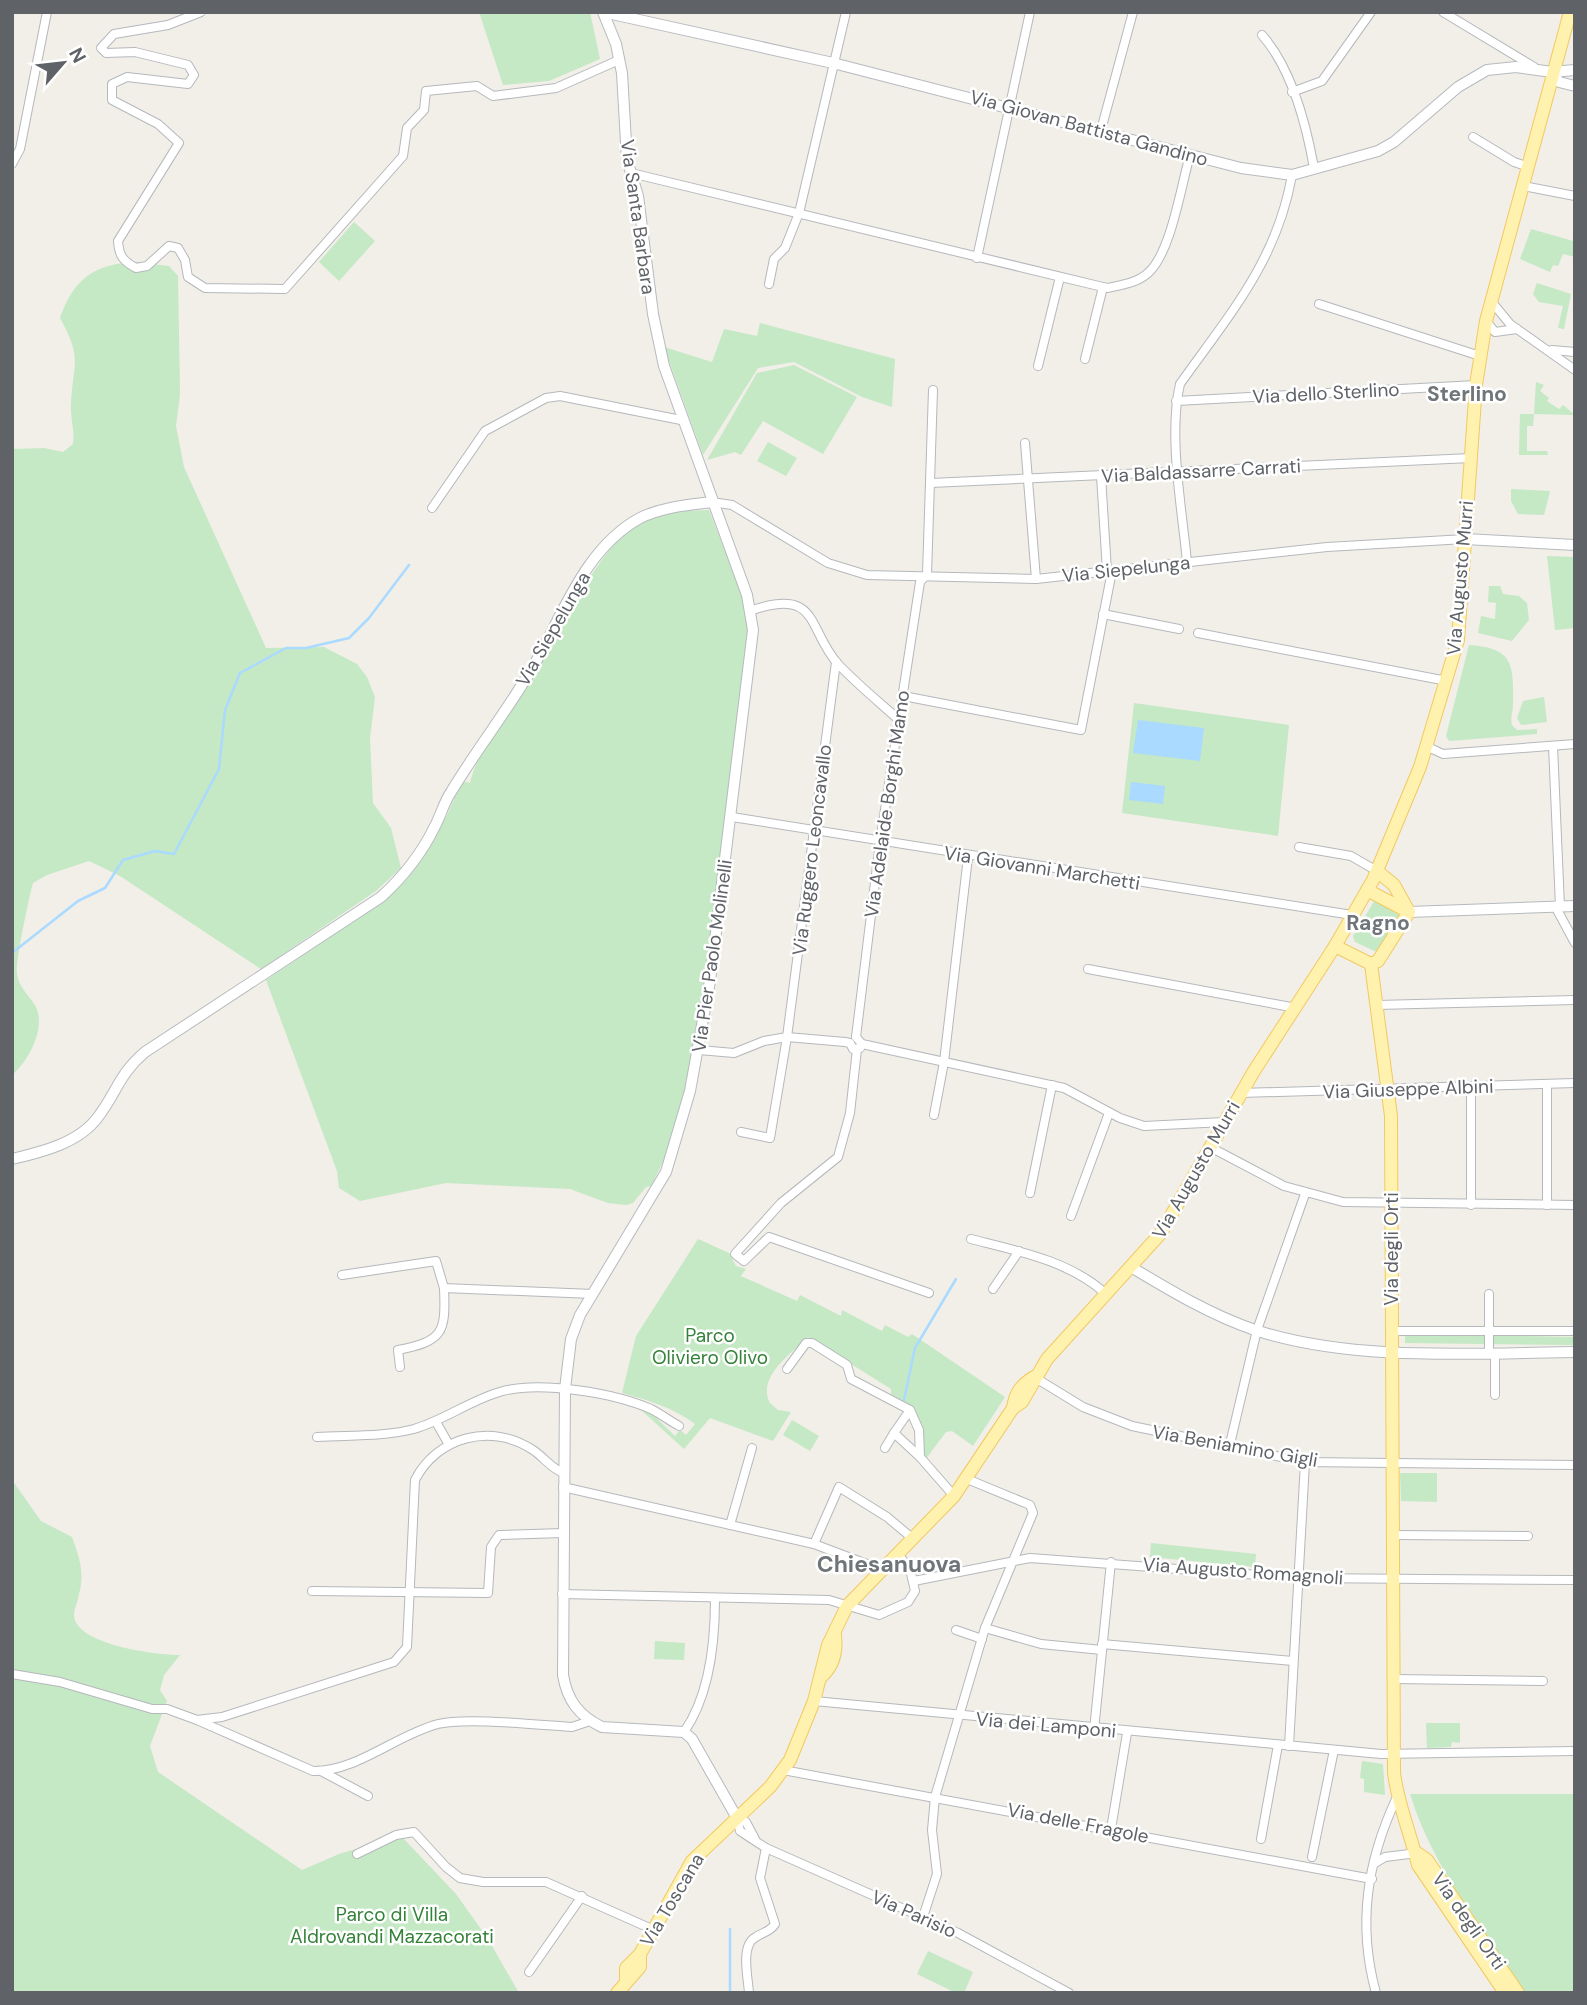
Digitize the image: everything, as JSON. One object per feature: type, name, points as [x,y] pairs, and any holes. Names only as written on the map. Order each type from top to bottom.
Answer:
[{"type":"main road","name":"Via Augusto Murri","points":[[737,1818],[783,1770],[797,1747],[822,1676],[824,1656],[847,1606],[880,1569],[954,1496],[1013,1408],[1015,1397],[1024,1383],[1034,1377],[1161,1233],[1241,1093],[1335,946],[1377,871],[1428,747],[1458,640],[1476,385],[1486,321],[1570,12]]},
{"type":"main road","points":[[1377,871],[1394,885],[1409,912]]},
{"type":"main road","points":[[1367,890],[1409,912]]},
{"type":"main road","points":[[1335,946],[1371,964],[1378,961],[1409,912]]},
{"type":"main road","name":"Via degli Orti","points":[[1371,964],[1390,1089],[1393,1754],[1397,1797],[1417,1853],[1418,1865],[1431,1888],[1505,1993]]},
{"type":"main road","name":"Via Toscana","points":[[617,1993],[640,1967],[640,1954],[692,1861],[737,1818]]},
{"type":"main road","name":"Via degli Orti","points":[[1417,1853],[1427,1860],[1518,1993]]},
{"type":"street","points":[[12,164],[20,149],[47,12]]},
{"type":"street","points":[[201,12],[168,25],[114,34],[100,48],[106,53],[135,52],[188,65],[194,75],[188,84],[127,77],[112,84],[112,100],[158,124],[179,143],[118,241],[119,254],[124,262],[136,268],[147,266],[169,246],[178,248],[185,260],[188,277],[205,288],[285,289],[402,156],[407,128],[424,110],[426,91],[477,86],[493,96],[556,88],[619,60]]},
{"type":"street","name":"Via Giovan Battista Gandino","points":[[603,12],[833,63],[1241,168],[1292,175],[1378,150],[1394,142],[1458,87],[1487,70],[1537,68],[1552,72]]},
{"type":"street","name":"Via Santa Barbara","points":[[603,12],[619,60],[624,89],[625,142],[638,196],[658,342],[681,421],[712,502]]},
{"type":"street","points":[[769,284],[774,258],[785,248],[799,213],[846,12]]},
{"type":"street","points":[[977,258],[1030,12]]},
{"type":"street","points":[[1101,130],[1133,12]]},
{"type":"street","points":[[1292,92],[1322,81],[1371,12]]},
{"type":"street","points":[[1443,12],[1537,68]]},
{"type":"street","points":[[1262,35],[1283,65],[1309,141],[1314,168]]},
{"type":"street","points":[[1552,72],[1575,70]]},
{"type":"street","points":[[1552,72],[1559,82],[1575,86]]},
{"type":"street","points":[[1473,137],[1514,162],[1529,167]]},
{"type":"street","points":[[631,173],[1103,287],[1130,284],[1147,274],[1160,258],[1190,155]]},
{"type":"street","points":[[1187,562],[1178,471],[1176,401],[1180,384],[1253,282],[1268,256],[1281,226],[1292,175]]},
{"type":"street","points":[[1524,186],[1575,196]]},
{"type":"street","points":[[1038,366],[1059,278]]},
{"type":"street","points":[[1085,359],[1103,287]]},
{"type":"street","points":[[1491,301],[1504,319],[1575,370]]},
{"type":"street","points":[[1319,304],[1480,356]]},
{"type":"street","points":[[1486,321],[1495,332],[1517,329]]},
{"type":"street","points":[[1549,349],[1575,352]]},
{"type":"street","name":"Via dello Sterlino","points":[[1176,401],[1476,385]]},
{"type":"street","name":"Via Adelaide Borghi Mamo","points":[[929,1293],[769,1237],[744,1261],[735,1254],[781,1203],[838,1157],[850,1113],[880,842],[920,582],[927,575],[933,390]]},
{"type":"street","points":[[432,508],[485,431],[546,398],[559,396],[681,421]]},
{"type":"street","points":[[1025,443],[1036,579]]},
{"type":"street","name":"Via Baldassarre Carrati","points":[[931,483],[1471,458]]},
{"type":"street","points":[[903,695],[1081,730],[1110,571],[1101,476]]},
{"type":"street","name":"Via Siepelunga","points":[[12,1159],[54,1147],[88,1128],[129,1066],[145,1052],[389,890],[408,869],[434,829],[449,793],[525,680],[582,575],[599,552],[620,531],[657,511],[712,502],[738,508],[820,558],[853,572],[1036,579],[1390,542],[1465,539]]},
{"type":"street","name":"Via Pier Paolo Molinelli","points":[[590,1721],[578,1710],[565,1687],[563,1675],[565,1389],[571,1339],[580,1315],[666,1172],[699,1050],[752,652],[750,611],[736,563],[712,502]]},
{"type":"street","points":[[1465,539],[1575,545]]},
{"type":"street","points":[[750,611],[771,604],[790,604],[806,611],[817,624],[836,662],[899,720]]},
{"type":"street","points":[[1103,614],[1179,629]]},
{"type":"street","points":[[1198,633],[1447,681]]},
{"type":"street","name":"Via Ruggero Leoncavallo","points":[[741,1132],[770,1138],[788,1037],[836,662]]},
{"type":"street","points":[[1428,747],[1443,754],[1575,744]]},
{"type":"street","points":[[1553,746],[1558,906],[1575,943]]},
{"type":"street","name":"Via Giovanni Marchetti","points":[[732,817],[968,857],[1352,915]]},
{"type":"street","points":[[1299,847],[1351,856],[1377,871]]},
{"type":"street","points":[[934,1115],[944,1062],[968,857]]},
{"type":"street","points":[[1409,912],[1575,906]]},
{"type":"street","points":[[1088,969],[1296,1008]]},
{"type":"street","points":[[1377,1005],[1575,1000]]},
{"type":"street","points":[[699,1050],[734,1053],[764,1041],[788,1037],[856,1043],[1052,1085],[1078,1093],[1109,1113],[1150,1127],[1224,1122]]},
{"type":"street","name":"Via Giuseppe Albini","points":[[1241,1093],[1575,1083]]},
{"type":"street","points":[[1030,1193],[1052,1085]]},
{"type":"street","points":[[1547,1085],[1547,1205]]},
{"type":"street","points":[[1471,1088],[1471,1205]]},
{"type":"street","points":[[1071,1216],[1109,1113]]},
{"type":"street","points":[[1210,1147],[1257,1173],[1305,1194],[1343,1202],[1392,1205],[1575,1205]]},
{"type":"street","points":[[1228,1448],[1257,1331],[1305,1194]]},
{"type":"street","points":[[971,1239],[1066,1267],[1091,1280],[1106,1294]]},
{"type":"street","points":[[993,1289],[1019,1251]]},
{"type":"street","points":[[342,1275],[436,1261],[444,1288],[445,1317],[440,1334],[427,1344],[398,1350],[400,1367]]},
{"type":"street","points":[[1131,1267],[1202,1308],[1257,1331],[1326,1346],[1391,1351],[1575,1352]]},
{"type":"street","points":[[444,1288],[593,1294]]},
{"type":"street","points":[[1489,1294],[1488,1332],[1495,1395]]},
{"type":"street","points":[[1391,1331],[1575,1331]]},
{"type":"street","points":[[788,1369],[806,1343],[812,1343],[847,1365],[850,1379],[910,1410],[919,1430],[920,1457]]},
{"type":"street","name":"Via Beniamino Gigli","points":[[1034,1377],[1107,1418],[1228,1448],[1305,1462],[1575,1465]]},
{"type":"street","points":[[317,1437],[394,1432],[436,1422],[505,1391],[565,1389],[652,1409],[679,1426]]},
{"type":"street","points":[[885,1448],[910,1410]]},
{"type":"street","points":[[436,1422],[448,1443]]},
{"type":"street","points":[[894,1433],[920,1457],[954,1496]]},
{"type":"street","points":[[197,1720],[222,1717],[394,1662],[407,1647],[415,1480],[428,1459],[448,1443],[467,1437],[504,1437],[532,1449],[555,1470],[564,1473]]},
{"type":"street","points":[[730,1525],[752,1448]]},
{"type":"street","points":[[1289,1746],[1305,1462]]},
{"type":"street","points":[[923,1917],[937,1874],[932,1830],[935,1797],[985,1628],[1033,1509],[1030,1505],[967,1479]]},
{"type":"street","points":[[814,1544],[839,1487],[887,1517],[912,1538]]},
{"type":"street","points":[[563,1488],[814,1544],[880,1569]]},
{"type":"street","points":[[312,1591],[488,1594],[491,1547],[499,1535],[563,1533]]},
{"type":"street","points":[[1393,1535],[1528,1536]]},
{"type":"street","points":[[562,1594],[829,1600],[857,1606],[873,1615],[883,1614],[910,1600],[915,1591],[914,1581],[897,1553]]},
{"type":"street","name":"Via Augusto Romagnoli","points":[[914,1581],[1012,1559],[1111,1562],[1298,1578],[1575,1580]]},
{"type":"street","points":[[1094,1730],[1111,1562]]},
{"type":"street","points":[[684,1732],[695,1714],[711,1660],[715,1599]]},
{"type":"street","points":[[985,1628],[1041,1644],[1293,1661]]},
{"type":"street","points":[[957,1630],[982,1639]]},
{"type":"street","points":[[12,1674],[60,1682],[152,1709],[167,1709],[278,1756],[321,1771],[368,1796]]},
{"type":"street","points":[[1393,1679],[1543,1681]]},
{"type":"street","name":"Via dei Lamponi","points":[[814,1701],[1094,1730],[1393,1754],[1575,1751]]},
{"type":"street","points":[[321,1771],[341,1766],[416,1732],[444,1723],[572,1727],[590,1721],[602,1727],[684,1732],[692,1739],[737,1818]]},
{"type":"street","points":[[1111,1829],[1127,1733]]},
{"type":"street","points":[[1261,1839],[1278,1745]]},
{"type":"street","points":[[1312,1857],[1334,1750]]},
{"type":"street","name":"Via delle Fragole","points":[[783,1770],[1372,1879]]},
{"type":"street","points":[[1376,1993],[1364,1931],[1382,1833],[1397,1797]]},
{"type":"street","name":"Via Parisio","points":[[737,1818],[740,1831],[766,1848],[923,1917],[1069,1993]]},
{"type":"street","points":[[358,1854],[396,1835],[414,1832],[446,1867],[460,1878],[483,1882],[545,1882],[654,1930]]},
{"type":"street","points":[[749,1993],[747,1946],[753,1938],[772,1930],[775,1924],[760,1878],[766,1848]]},
{"type":"street","points":[[1375,1863],[1385,1857],[1417,1853]]},
{"type":"street","points":[[529,1972],[582,1896]]},
{"type":"green space","points":[[479,12],[590,12],[600,59],[549,81],[503,85]]},
{"type":"green space","points":[[354,222],[375,241],[339,281],[319,262]]},
{"type":"green space","points":[[1531,229],[1573,241],[1575,237],[1575,257],[1563,254],[1558,266],[1553,265],[1550,272],[1520,259]]},
{"type":"green space","points":[[134,262],[169,266],[178,276],[180,394],[176,426],[184,467],[266,648],[324,647],[357,664],[367,677],[375,697],[370,738],[373,803],[391,828],[401,868],[376,891],[261,969],[120,876],[89,861],[47,875],[33,883],[17,968],[20,984],[36,1007],[39,1025],[29,1054],[12,1075],[12,446],[15,449],[44,448],[63,452],[73,444],[71,409],[75,361],[72,343],[60,318],[71,294],[87,276],[107,266]]},
{"type":"green space","points":[[1537,283],[1571,294],[1564,329],[1558,328],[1563,306],[1539,302],[1533,294]]},
{"type":"green space","points":[[760,323],[895,359],[892,407],[862,397],[794,362],[758,368],[703,455],[664,347],[712,362],[724,329],[757,336]]},
{"type":"green space","points":[[794,365],[857,397],[823,454],[763,421],[741,455],[735,452],[707,460],[757,373]]},
{"type":"green space","points":[[1536,382],[1544,385],[1540,391],[1549,398],[1547,401],[1559,409],[1563,405],[1575,415],[1534,414]]},
{"type":"green space","points":[[1520,414],[1534,414],[1533,426],[1527,426],[1527,451],[1547,451],[1548,455],[1519,455]]},
{"type":"green space","points":[[768,442],[797,458],[786,476],[757,461]]},
{"type":"green space","points":[[1511,489],[1550,491],[1544,515],[1518,514],[1511,501]]},
{"type":"green space","points":[[709,510],[743,598],[748,634],[696,1050],[679,1120],[651,1186],[646,1187],[633,1203],[626,1205],[608,1203],[570,1189],[446,1183],[360,1201],[339,1188],[337,1171],[266,980],[386,899],[407,879],[447,815],[462,781],[470,783],[492,733],[543,659],[594,571],[619,539],[649,517],[669,512]]},
{"type":"green space","points":[[1547,556],[1575,557],[1575,628],[1555,630]]},
{"type":"green space","points":[[1489,586],[1500,586],[1503,594],[1519,596],[1527,603],[1529,620],[1512,641],[1478,633],[1481,616],[1495,619],[1496,603],[1488,602]]},
{"type":"green space","points":[[1469,645],[1494,650],[1508,660],[1513,677],[1512,725],[1517,730],[1537,729],[1537,734],[1449,741],[1446,736]]},
{"type":"green space","points":[[1544,697],[1547,722],[1521,725],[1517,718],[1523,701]]},
{"type":"green space","points":[[1134,703],[1289,725],[1278,836],[1122,813]]},
{"type":"green space","points":[[1375,900],[1400,916],[1379,953],[1355,942],[1353,936]]},
{"type":"green space","name":"Parco Oliviero Olivo","points":[[698,1239],[729,1253],[736,1266],[746,1269],[741,1276],[797,1301],[800,1295],[841,1316],[842,1310],[882,1331],[885,1325],[908,1337],[912,1334],[1005,1397],[973,1446],[952,1431],[946,1432],[925,1460],[922,1456],[921,1426],[915,1412],[891,1394],[891,1389],[808,1337],[778,1366],[768,1384],[770,1403],[778,1410],[791,1412],[773,1441],[710,1418],[684,1449],[641,1410],[649,1411],[675,1436],[680,1430],[686,1435],[695,1424],[670,1409],[622,1393],[636,1336]]},
{"type":"green space","points":[[1405,1334],[1575,1337],[1575,1345],[1405,1343]]},
{"type":"green space","points":[[792,1420],[819,1436],[810,1451],[783,1435]]},
{"type":"green space","points":[[1400,1473],[1437,1473],[1437,1502],[1401,1501]]},
{"type":"green space","name":"Parco di Villa Aldrovandi Mazzacorati","points":[[12,1480],[41,1521],[72,1537],[81,1572],[81,1586],[74,1615],[78,1625],[88,1634],[119,1646],[180,1655],[164,1675],[160,1690],[167,1701],[150,1746],[158,1772],[302,1870],[339,1854],[401,1836],[456,1894],[488,1939],[519,1993],[12,1993]]},
{"type":"green space","points":[[1151,1543],[1256,1554],[1255,1567],[1150,1557]]},
{"type":"green space","points":[[655,1641],[685,1643],[684,1660],[654,1659]]},
{"type":"green space","points":[[1426,1723],[1460,1723],[1460,1743],[1452,1742],[1451,1747],[1427,1748]]},
{"type":"green space","points":[[1362,1761],[1383,1764],[1385,1795],[1364,1792],[1364,1779],[1360,1778]]},
{"type":"green space","points":[[1410,1794],[1575,1794],[1575,1993],[1525,1993],[1445,1873]]},
{"type":"green space","points":[[928,1951],[973,1972],[964,1993],[956,1993],[917,1974]]},
{"type":"water","points":[[1138,720],[1204,728],[1200,761],[1133,753]]},
{"type":"water","points":[[1131,782],[1165,786],[1163,804],[1129,800]]},
{"type":"waterway","points":[[12,953],[78,901],[105,888],[123,860],[155,851],[174,854],[219,769],[225,710],[240,673],[286,648],[306,648],[349,638],[369,618],[409,565]]},
{"type":"waterway","points":[[904,1400],[915,1348],[956,1279]]},
{"type":"waterway","points":[[730,1929],[730,1993]]},
{"type":"district","name":"Sterlino","points":[[1467,394]]},
{"type":"district","name":"Ragno","points":[[1378,923]]},
{"type":"district","name":"Chiesanuova","points":[[889,1564]]}]
